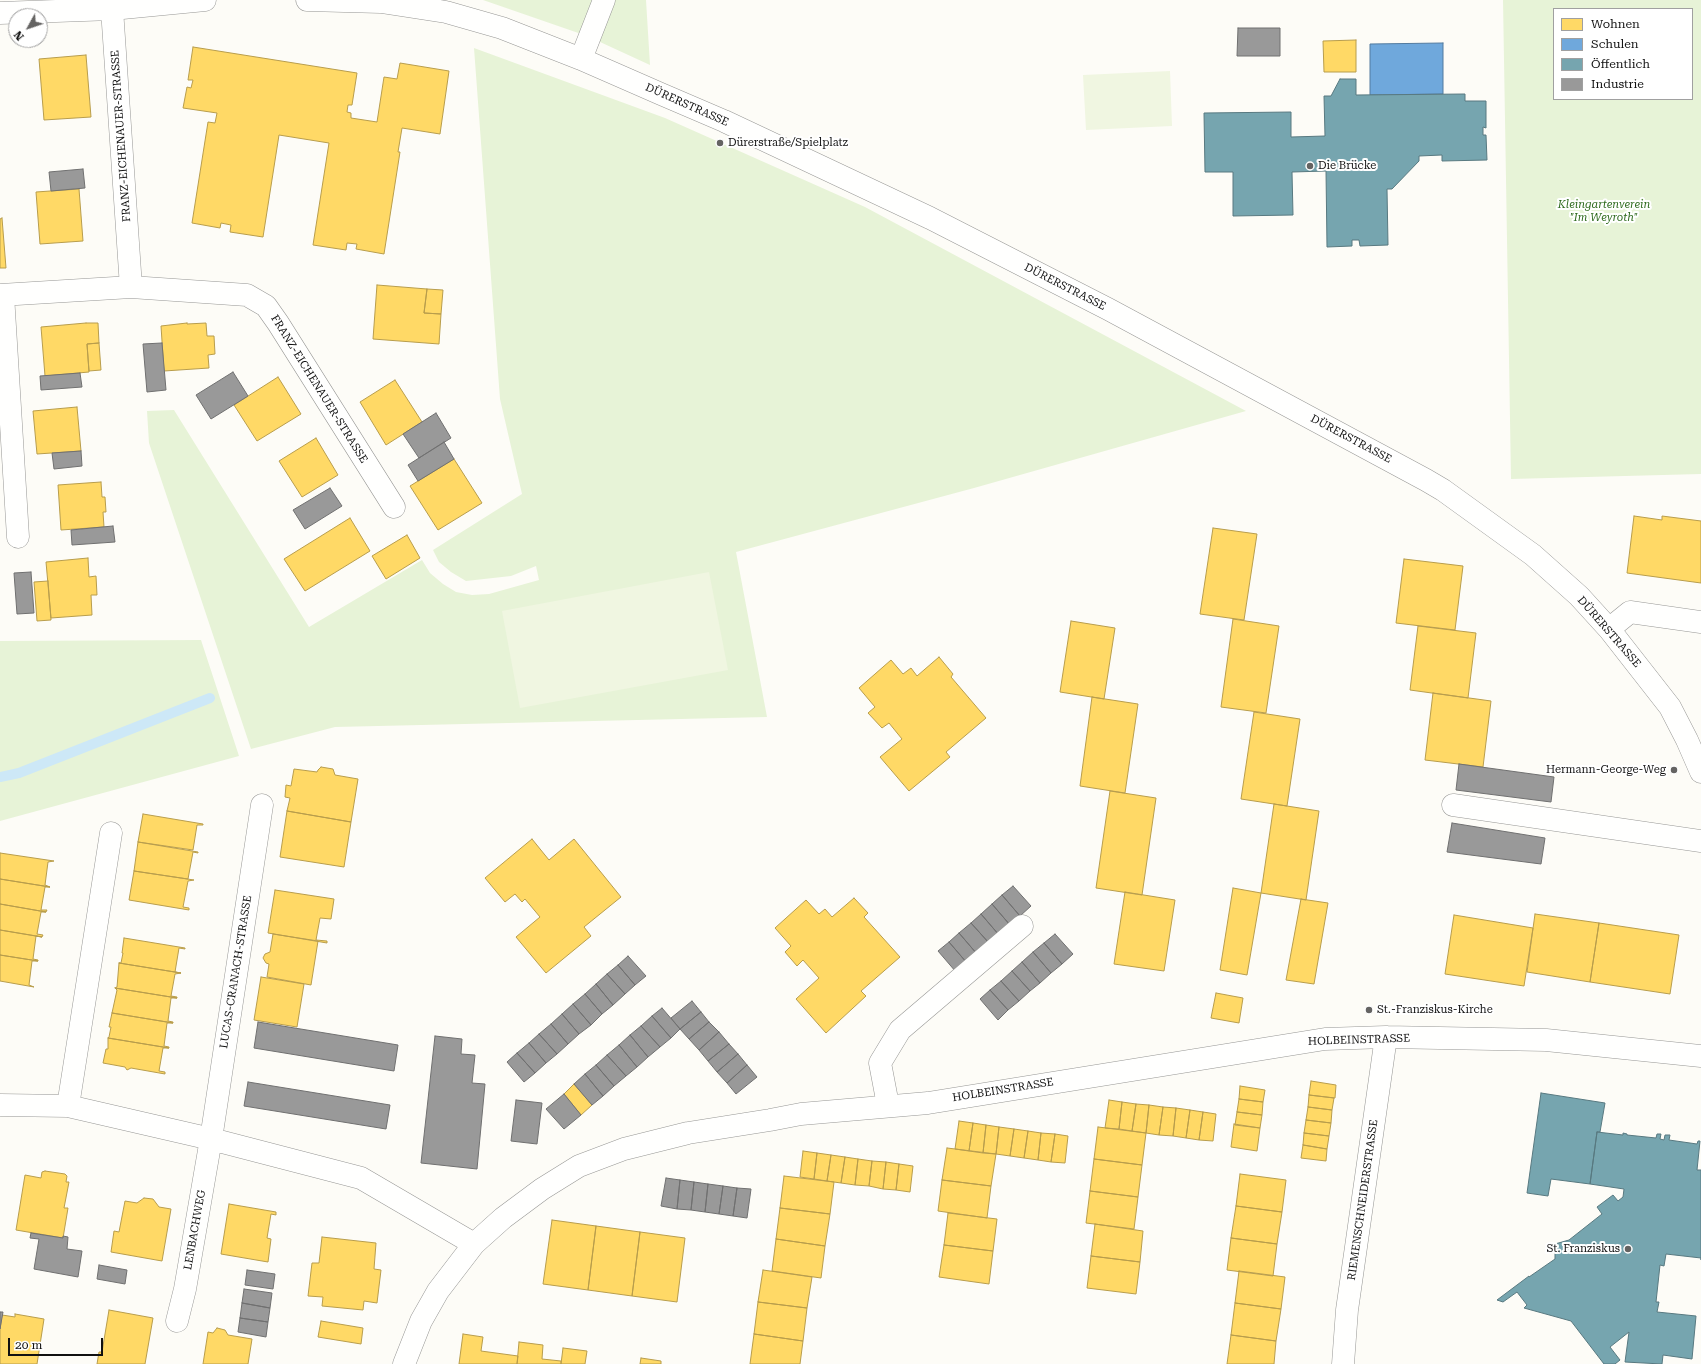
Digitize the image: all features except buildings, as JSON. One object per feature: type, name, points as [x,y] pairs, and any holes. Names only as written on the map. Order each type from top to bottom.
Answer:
[{"type":"street","points":[[0,13],[112,9],[205,0]]},
{"type":"street","name":"DÜRERSTRASSE","points":[[307,0],[381,2],[446,12],[502,28],[581,59],[724,121],[930,218],[1108,309],[1426,480],[1533,555],[1579,596],[1609,630],[1694,739],[1701,772]]},
{"type":"street","points":[[581,59],[604,0]]},
{"type":"street","name":"FRANZ-EICHENAUER-STRASSE","points":[[112,9],[131,287]]},
{"type":"street","name":"FRANZ-EICHENAUER-STRASSE","points":[[18,537],[2,295],[131,287],[247,295],[266,306],[278,323],[394,508]]},
{"type":"street","points":[[1609,630],[1630,612],[1701,622]]},
{"type":"street","name":"LUCAS-CRANACH-STRASSE","points":[[211,1139],[262,805]]},
{"type":"street","points":[[1454,805],[1701,841]]},
{"type":"street","points":[[68,1106],[111,834]]},
{"type":"street","points":[[888,1105],[880,1063],[900,1030],[1022,926]]},
{"type":"street","name":"HOLBEINSTRASSE","points":[[404,1364],[421,1322],[438,1291],[474,1244],[504,1218],[542,1189],[579,1166],[624,1149],[688,1133],[801,1114],[928,1102],[1318,1040],[1386,1037],[1546,1040],[1701,1056]]},
{"type":"street","name":"RIEMENSCHNEIDERSTRASSE","points":[[1343,1364],[1347,1310],[1386,1037]]},
{"type":"street","points":[[1,1111],[68,1106],[211,1139],[361,1178],[474,1244]]},
{"type":"street","name":"LENBACHWEG","points":[[177,1321],[185,1289],[211,1139]]},
{"type":"green space","points":[[483,0],[646,0],[650,65],[587,36]]},
{"type":"green space","name":"Kleingartenverein \"Im Weyroth\"","points":[[1503,0],[1701,0],[1701,474],[1511,479]]},
{"type":"green space","points":[[474,48],[665,118],[865,207],[1246,411],[974,488],[736,552],[767,717],[335,727],[251,749],[149,443],[147,411],[174,410],[309,627],[422,560],[430,573],[443,584],[456,592],[472,595],[489,594],[539,580],[536,566],[511,576],[466,581],[451,572],[439,562],[433,550],[522,494],[500,399]]},
{"type":"green space","points":[[1170,71],[1172,126],[1086,130],[1083,75]]},
{"type":"green space","points":[[709,572],[728,670],[520,708],[502,611]]},
{"type":"green space","points":[[201,640],[239,756],[0,821],[0,641]]},
{"type":"waterway","points":[[0,777],[19,773],[210,698]]},
{"type":"place","name":"Dürerstraße/Spielplatz","points":[[720,143]]},
{"type":"place","name":"Die Brücke","points":[[1310,166]]},
{"type":"place","name":"Hermann-George-Weg","points":[[1674,770]]},
{"type":"place","name":"St.-Franziskus-Kirche","points":[[1369,1010]]},
{"type":"place","name":"St. Franziskus","points":[[1628,1249]]}]
